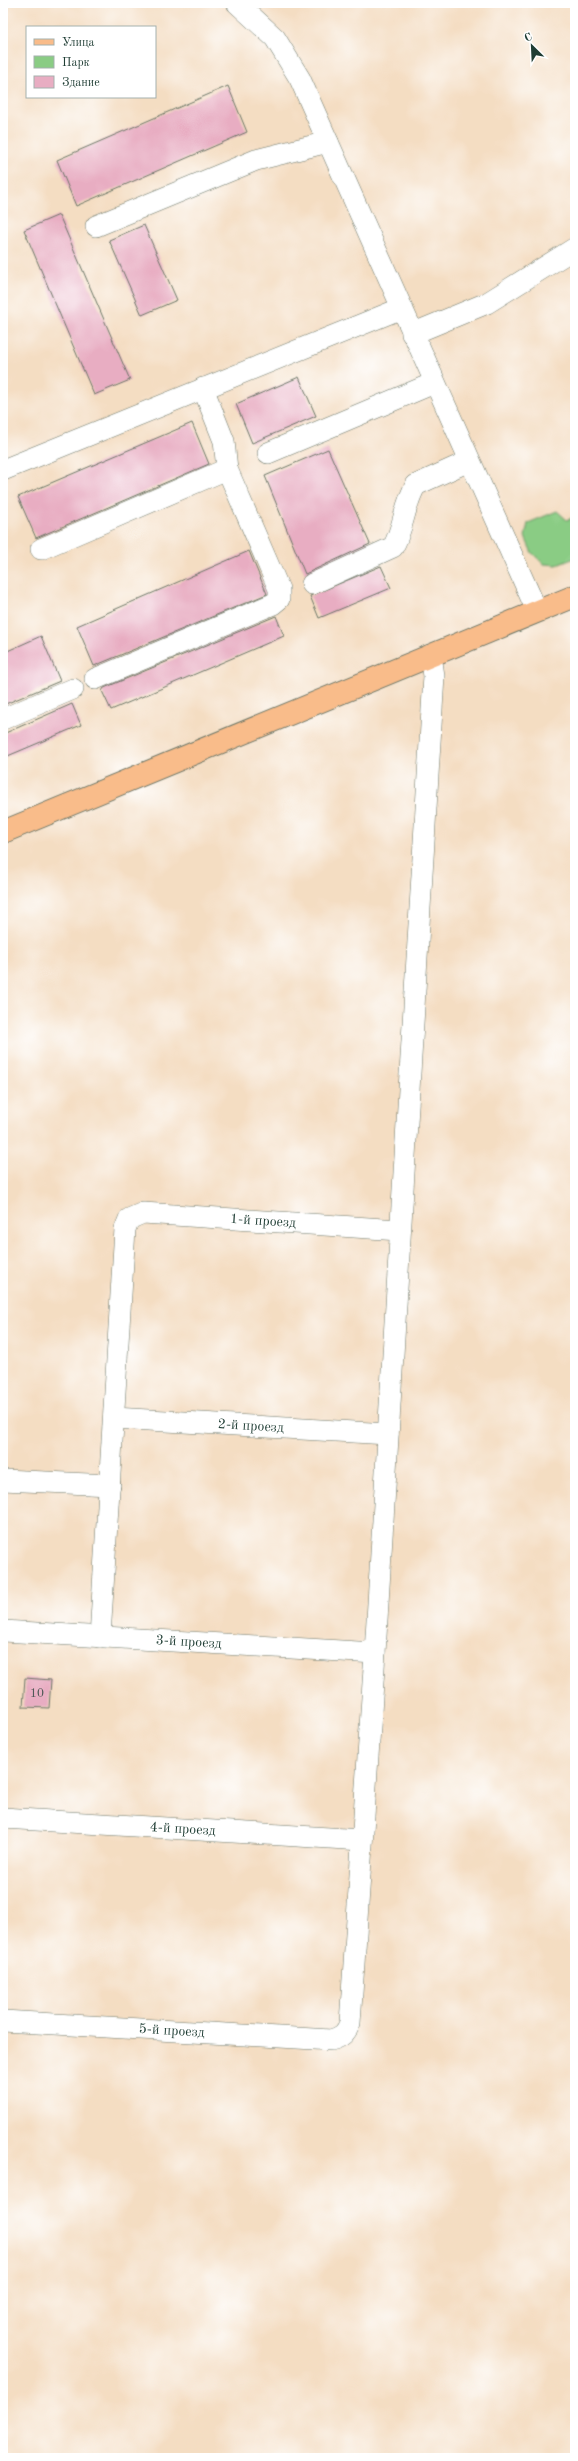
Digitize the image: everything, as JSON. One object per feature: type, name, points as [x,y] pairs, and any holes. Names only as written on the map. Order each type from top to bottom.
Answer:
[{"type":"main road","points":[[3,832],[575,596]]},
{"type":"street","points":[[237,3],[275,38],[300,79],[402,308],[412,334],[537,611]]},
{"type":"street","points":[[96,226],[256,160],[328,142]]},
{"type":"street","points":[[412,334],[488,303],[575,248]]},
{"type":"street","points":[[3,470],[402,308]]},
{"type":"street","points":[[268,453],[434,383]]},
{"type":"street","points":[[96,679],[273,604],[279,599],[279,589],[226,469],[224,441],[203,388]]},
{"type":"street","points":[[312,584],[393,547],[398,538],[411,492],[416,485],[469,461]]},
{"type":"street","points":[[41,549],[226,469]]},
{"type":"street","points":[[362,1840],[375,1653],[399,1230],[434,676],[431,655]]},
{"type":"street","points":[[3,719],[73,689]]},
{"type":"street","name":"1-й проезд","points":[[114,1418],[125,1229],[129,1219],[143,1213],[399,1230]]},
{"type":"street","points":[[100,1637],[114,1418]]},
{"type":"street","name":"2-й проезд","points":[[114,1418],[388,1434]]},
{"type":"street","points":[[3,1480],[110,1485]]},
{"type":"street","name":"3-й проезд","points":[[3,1631],[375,1653]]},
{"type":"street","name":"4-й проезд","points":[[3,1818],[362,1840]]},
{"type":"street","name":"5-й проезд","points":[[3,2021],[331,2040],[339,2038],[346,2032],[350,2023],[362,1840]]},
{"type":"green space","points":[[557,511],[567,520],[575,517],[575,558],[557,565],[544,564],[532,553],[525,537],[528,523]]},
{"type":"building","points":[[228,86],[247,132],[76,206],[57,160]]},
{"type":"building","points":[[59,215],[130,380],[94,395],[24,230]]},
{"type":"building","points":[[144,225],[177,300],[142,315],[109,240]]},
{"type":"building","points":[[299,377],[316,416],[252,443],[236,404]]},
{"type":"building","points":[[192,423],[209,464],[36,538],[18,497]]},
{"type":"building","points":[[328,449],[370,544],[305,574],[265,476]]},
{"type":"building","points":[[249,551],[267,594],[94,666],[77,626]]},
{"type":"building","points":[[381,566],[391,588],[319,618],[310,596]]},
{"type":"building","points":[[276,616],[284,636],[111,710],[102,691],[104,688]]},
{"type":"building","points":[[41,636],[60,681],[3,705],[3,653]]},
{"type":"building","points":[[72,704],[81,725],[3,758],[3,734]]},
{"type":"building","points":[[25,1678],[51,1680],[49,1708],[23,1707]]}]
